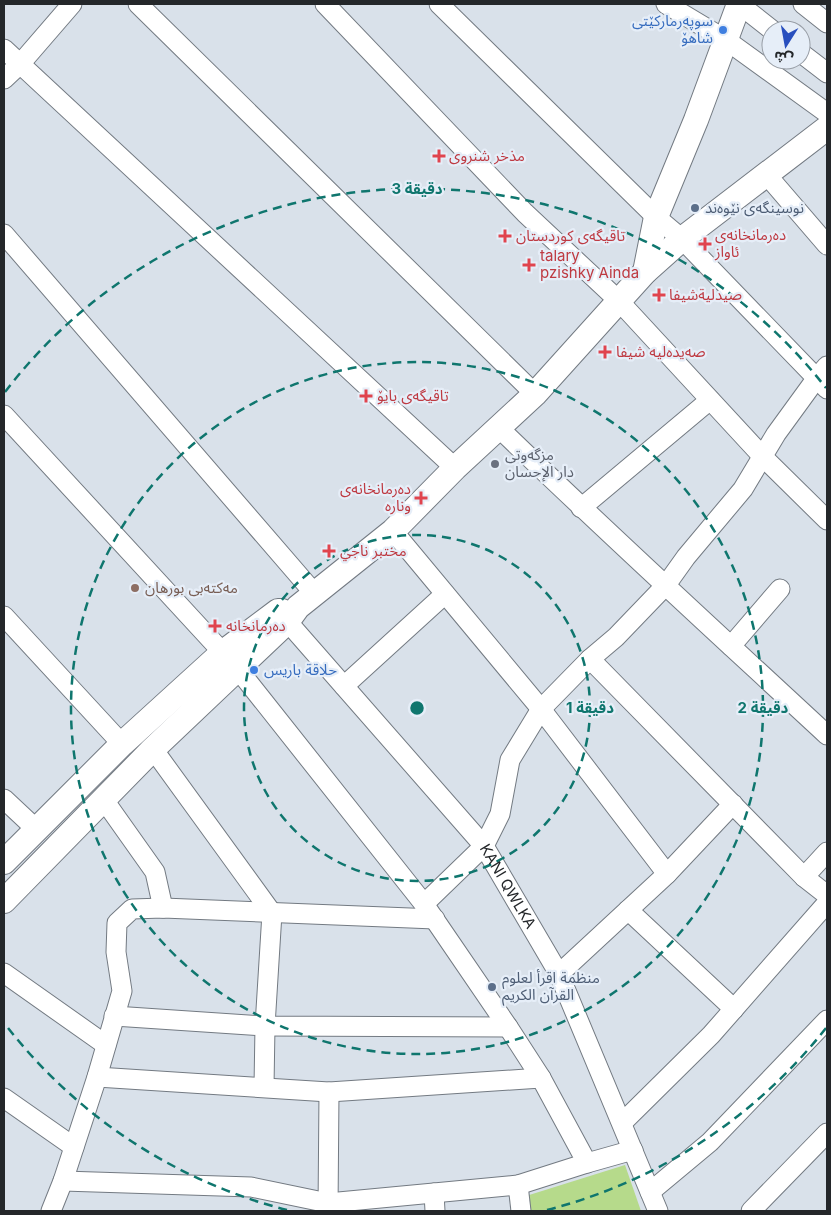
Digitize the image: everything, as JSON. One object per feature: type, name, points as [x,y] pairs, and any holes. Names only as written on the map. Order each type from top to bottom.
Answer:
[{"type":"main road","points":[[645,272],[656,217],[696,120],[739,4]]},
{"type":"main road","points":[[4,862],[122,744],[393,531],[455,468],[535,394],[618,300],[645,272],[682,239],[827,128]]},
{"type":"main road","points":[[4,901],[153,749],[230,661]]},
{"type":"street","points":[[4,80],[72,4]]},
{"type":"street","points":[[138,4],[535,394]]},
{"type":"street","points":[[325,4],[525,213],[618,300],[763,457],[827,520]]},
{"type":"street","points":[[51,1211],[97,1077],[122,991],[116,952],[117,923],[132,909],[163,908],[272,913],[429,911],[484,846],[500,814],[510,760],[540,709],[590,659],[616,637],[666,585],[686,557],[743,490],[776,434],[823,378],[439,4]]},
{"type":"street","points":[[666,4],[726,40],[827,113]]},
{"type":"street","points":[[739,4],[761,21]]},
{"type":"street","points":[[803,4],[827,23]]},
{"type":"street","points":[[4,49],[455,468]]},
{"type":"street","points":[[811,61],[827,73]]},
{"type":"street","points":[[766,174],[827,245]]},
{"type":"street","name":"KANI QWLKA","points":[[4,234],[294,608],[344,686],[484,846],[559,974],[658,1211]]},
{"type":"street","points":[[581,508],[710,400]]},
{"type":"street","points":[[4,415],[230,661],[429,911],[541,1078],[587,1163]]},
{"type":"street","points":[[498,427],[581,508],[827,735]]},
{"type":"street","points":[[393,531],[540,709],[668,874]]},
{"type":"street","points":[[732,646],[780,588]]},
{"type":"street","points":[[344,686],[445,594]]},
{"type":"street","points":[[4,616],[122,744]]},
{"type":"street","points":[[590,659],[804,877],[827,895]]},
{"type":"street","points":[[153,749],[272,913],[265,1026],[264,1087]]},
{"type":"street","points":[[4,799],[36,829]]},
{"type":"street","points":[[104,800],[155,872],[163,908]]},
{"type":"street","points":[[559,974],[668,874],[733,804]]},
{"type":"street","points":[[804,877],[827,852]]},
{"type":"street","points":[[622,1123],[711,1035],[827,903]]},
{"type":"street","points":[[628,910],[734,1009]]},
{"type":"street","points":[[4,973],[106,1045]]},
{"type":"street","points":[[114,1016],[265,1026],[508,1027]]},
{"type":"street","points":[[650,1192],[710,1142],[827,1020]]},
{"type":"street","points":[[97,1077],[329,1092],[541,1078]]},
{"type":"street","points":[[328,1207],[329,1092]]},
{"type":"street","points":[[4,1098],[74,1147]]},
{"type":"street","points":[[751,1211],[827,1133]]},
{"type":"street","points":[[63,1180],[251,1187],[328,1207],[435,1202],[518,1186],[633,1150]]},
{"type":"street","points":[[518,1186],[521,1211]]},
{"type":"green space","points":[[625,1165],[641,1211],[528,1211],[526,1196]]},
{"type":"place","name":"سوپەرمارکێتی شاهۆ","points":[[723,30]]},
{"type":"place","name":"مذخر شنروی","points":[[439,156]]},
{"type":"place","name":"نوسینگەی نێوەند","points":[[695,208]]},
{"type":"place","name":"تاقیگەی کوردستان","points":[[505,236]]},
{"type":"place","name":"دەرمانخانەی ئاواز","points":[[705,244]]},
{"type":"place","name":"talary pzishky Ainda","points":[[529,265]]},
{"type":"place","name":"صیدلیةشیفا","points":[[659,295]]},
{"type":"place","name":"صەیدەلیە شیفا","points":[[605,352]]},
{"type":"place","name":"تاقیگەی بایۆ","points":[[366,396]]},
{"type":"place","name":"مزگەوتی دار الإحسان","points":[[495,464]]},
{"type":"place","name":"دەرمانخانەی ونارە","points":[[421,498]]},
{"type":"place","name":"مختبر ناجي","points":[[329,551]]},
{"type":"place","name":"مەکتەبی بورهان","points":[[135,588]]},
{"type":"place","name":"دەرمانخانە","points":[[215,626]]},
{"type":"place","name":"حلاقة باریس","points":[[254,670]]},
{"type":"place","name":"منظمة اقرأ لعلوم القرآن الكريم","points":[[492,987]]}]
